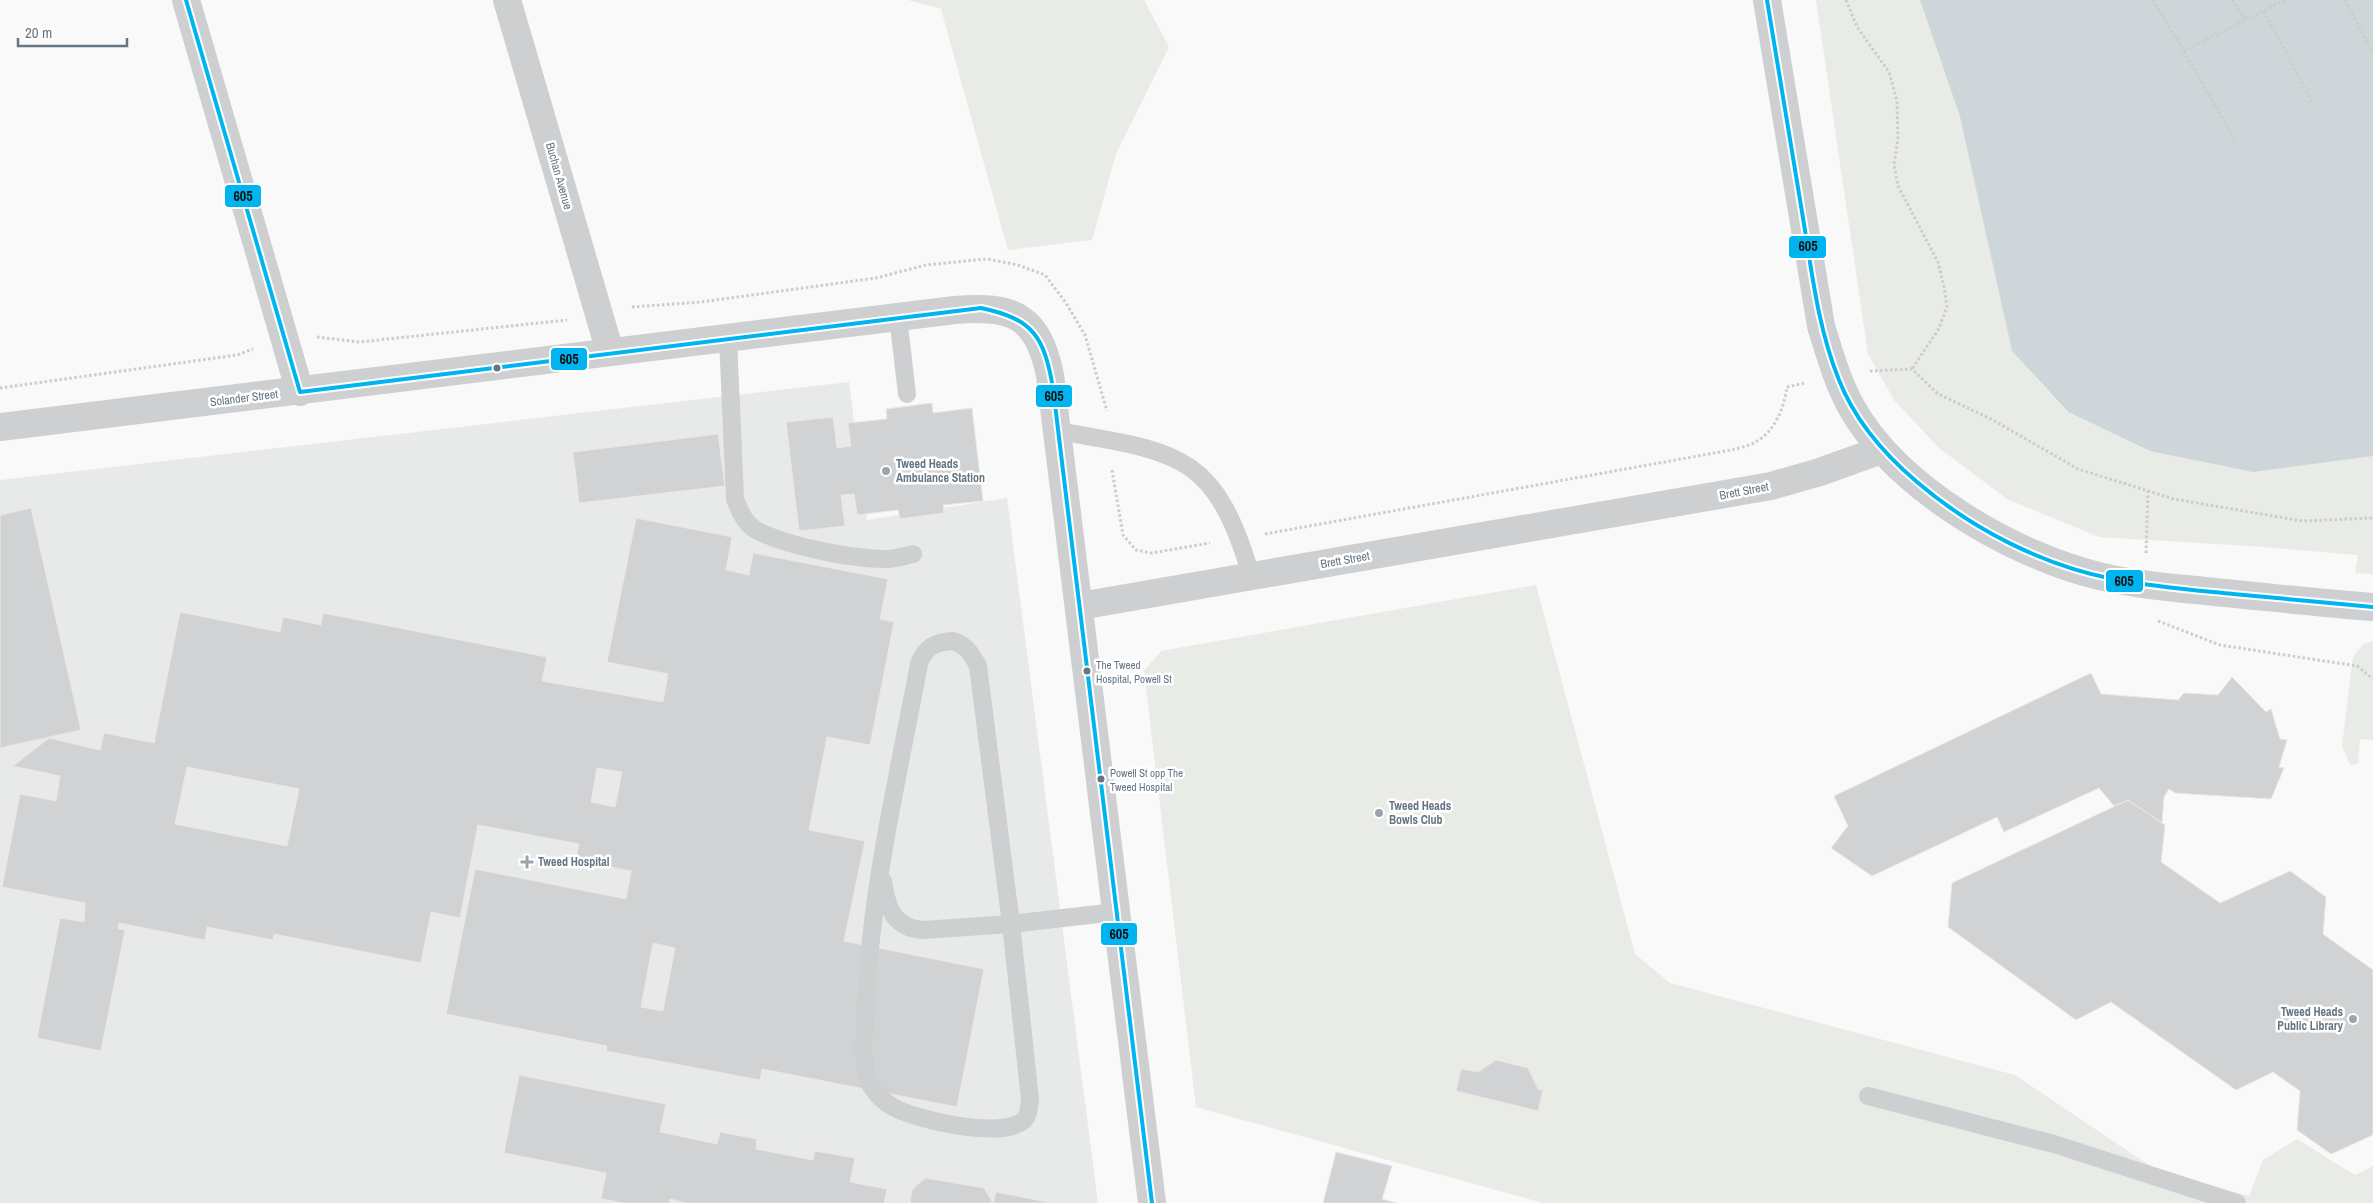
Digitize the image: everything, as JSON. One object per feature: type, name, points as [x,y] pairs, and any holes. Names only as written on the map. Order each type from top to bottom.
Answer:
[{"type":"street","points":[[186,0],[300,392]]},
{"type":"street","name":"Buchan Avenue","points":[[507,0],[610,352]]},
{"type":"street","points":[[1767,0],[1820,326],[1836,375],[1854,411],[1881,450],[1914,480],[1954,510],[2002,538],[2051,560],[2099,576],[2195,590],[2373,607]]},
{"type":"street","name":"Solander Street","points":[[0,427],[981,308],[1003,310],[1020,319],[1036,333],[1046,352],[1058,431],[1152,1203]]},
{"type":"street","name":"Brett Street","points":[[1080,606],[1762,487],[1820,472],[1881,450]]},
{"type":"lane","points":[[898,317],[907,394]]},
{"type":"lane","points":[[728,338],[734,499],[743,518],[755,529],[786,541],[841,554],[884,560],[913,554]]},
{"type":"lane","points":[[1058,431],[1152,448],[1181,460],[1202,476],[1218,496],[1240,538],[1250,576]]},
{"type":"lane","points":[[953,641],[962,644],[970,650],[978,666],[1011,924],[1030,1099],[1029,1110],[1025,1120],[1010,1127],[971,1128],[925,1120],[893,1107],[875,1093],[867,1076],[864,1056],[867,980],[881,870],[921,659],[930,646],[941,642],[953,641]]},
{"type":"lane","points":[[881,870],[886,898],[892,912],[900,923],[910,929],[923,930],[1011,924],[1116,912]]},
{"type":"lane","points":[[1868,1096],[2054,1144],[2237,1203]]},
{"type":"path","points":[[1846,0],[1856,27],[1889,72],[1898,101],[1898,139],[1894,164],[1898,186],[1938,262],[1944,287],[1947,307],[1938,330],[1912,369]]},
{"type":"path","points":[[2153,0],[2236,142]]},
{"type":"path","points":[[2232,0],[2246,20]]},
{"type":"path","points":[[2184,51],[2285,0]]},
{"type":"path","points":[[2345,0],[2373,54]]},
{"type":"path","points":[[2264,11],[2312,102]]},
{"type":"path","points":[[0,388],[242,354],[284,336],[334,337],[360,342],[551,323],[638,306],[701,302],[876,278],[926,265],[987,259],[1018,265],[1045,275],[1066,303],[1085,335],[1107,408],[1112,472],[1123,535],[1136,550],[1152,553],[1731,450],[1757,442],[1777,421],[1785,403],[1788,387],[1836,375],[1883,369],[1912,369],[1938,394],[1991,419],[2078,468],[2174,500],[2302,521],[2373,518]]},
{"type":"path","points":[[2145,557],[2148,491]]},
{"type":"path","points":[[2152,618],[2220,645],[2357,666],[2373,679]]},
{"type":"shaded area","points":[[908,0],[1144,0],[1169,47],[1116,154],[1092,240],[1008,250],[941,9]]},
{"type":"shaded area","points":[[1816,0],[1920,0],[1960,117],[2012,351],[2067,412],[2150,451],[2373,455],[2373,574],[2355,573],[2358,555],[2099,537],[2007,499],[1939,448],[1894,400],[1868,354]]},
{"type":"shaded area","points":[[1920,0],[2373,0],[2373,456],[2253,472],[2150,451],[2068,412],[2012,351],[1960,117]]},
{"type":"shaded area","name":"Tweed Hospital","points":[[849,382],[867,520],[1007,498],[1098,1203],[0,1203],[0,480]]},
{"type":"shaded area","name":"Tweed Heads Bowls Club","points":[[1536,585],[1635,954],[1670,983],[2015,1075],[2156,1170],[2249,1196],[2263,1160],[2297,1139],[2355,1175],[2373,1166],[2373,1203],[1543,1203],[1196,1107],[1144,671],[1161,651]]},
{"type":"shaded area","points":[[2373,641],[2373,740],[2360,739],[2358,764],[2350,765],[2342,746],[2353,657],[2363,644]]},
{"type":"building","name":"Tweed Heads Ambulance Station","points":[[932,403],[933,413],[972,408],[983,501],[943,505],[944,513],[900,519],[898,510],[857,515],[854,494],[841,495],[845,526],[799,531],[786,422],[833,417],[837,448],[851,446],[848,423],[887,419],[886,409]]},
{"type":"building","points":[[718,434],[725,486],[579,503],[573,452]]},
{"type":"building","points":[[31,508],[81,730],[0,748],[0,515]]},
{"type":"building","points":[[636,518],[732,537],[726,570],[749,575],[753,553],[888,579],[880,619],[894,622],[870,745],[827,737],[809,830],[865,841],[844,941],[984,969],[957,1107],[762,1069],[760,1080],[606,1051],[607,1046],[446,1014],[475,869],[626,899],[631,871],[576,860],[579,844],[478,825],[460,918],[431,912],[421,963],[274,934],[273,940],[207,927],[205,940],[119,923],[118,929],[125,930],[101,1051],[37,1038],[60,918],[84,922],[85,903],[2,887],[20,794],[56,801],[60,776],[13,766],[49,738],[100,750],[104,733],[154,743],[180,612],[280,632],[283,617],[321,625],[323,613],[547,657],[542,681],[663,702],[668,674],[607,662]],"holes":[[[187,767],[299,789],[287,846],[175,824]],[[597,768],[622,772],[615,807],[591,802]],[[653,943],[675,948],[663,1011],[641,1007]]]},
{"type":"building","points":[[2091,673],[2101,694],[2178,700],[2184,693],[2218,695],[2232,677],[2266,712],[2271,709],[2280,739],[2287,740],[2279,767],[2284,768],[2271,799],[2175,793],[2169,789],[2164,797],[2162,823],[2128,800],[2114,806],[2099,788],[2004,832],[1997,817],[1872,876],[1831,848],[1848,826],[1834,796]]},
{"type":"building","points":[[2128,800],[2165,825],[2161,862],[2220,903],[2290,871],[2326,897],[2323,934],[2373,970],[2373,1135],[2331,1154],[2297,1130],[2300,1091],[2273,1072],[2236,1090],[2111,1002],[2076,1020],[1948,927],[1952,883]]},
{"type":"building","points":[[1496,1060],[1528,1068],[1538,1089],[1543,1090],[1538,1111],[1456,1091],[1461,1069],[1478,1072]]},
{"type":"building","points":[[519,1075],[666,1104],[660,1132],[717,1144],[720,1132],[757,1139],[756,1149],[813,1160],[815,1151],[855,1158],[850,1182],[887,1189],[884,1203],[686,1203],[670,1199],[669,1203],[624,1203],[601,1199],[606,1173],[504,1153]]},
{"type":"building","points":[[1336,1152],[1392,1166],[1382,1199],[1397,1203],[1323,1203]]},
{"type":"building","points":[[925,1178],[984,1188],[993,1203],[910,1203],[912,1190]]},
{"type":"building","points":[[996,1192],[1053,1203],[993,1203]]},
{"type":"transit line","name":"605","points":[[186,0],[300,392]]},
{"type":"transit line","name":"605","points":[[1767,0],[1813,280],[1826,340],[1839,380],[1853,409],[1872,436],[1893,460],[1938,499],[1984,530],[2034,555],[2086,573],[2158,586],[2373,607]]},
{"type":"transit line","name":"605","points":[[300,392],[981,308],[999,312],[1024,324],[1040,343],[1053,388],[1152,1203]]},
{"type":"place","name":"Tweed Heads Ambulance Station","points":[[886,471]]},
{"type":"place","name":"The Tweed Hospital, Powell St","points":[[1087,671]]},
{"type":"place","name":"Powell St opp The Tweed Hospital","points":[[1101,779]]},
{"type":"place","name":"Tweed Heads Bowls Club","points":[[1379,813]]},
{"type":"place","name":"Tweed Hospital","points":[[527,862]]},
{"type":"place","name":"Tweed Heads Public Library","points":[[2353,1019]]}]
